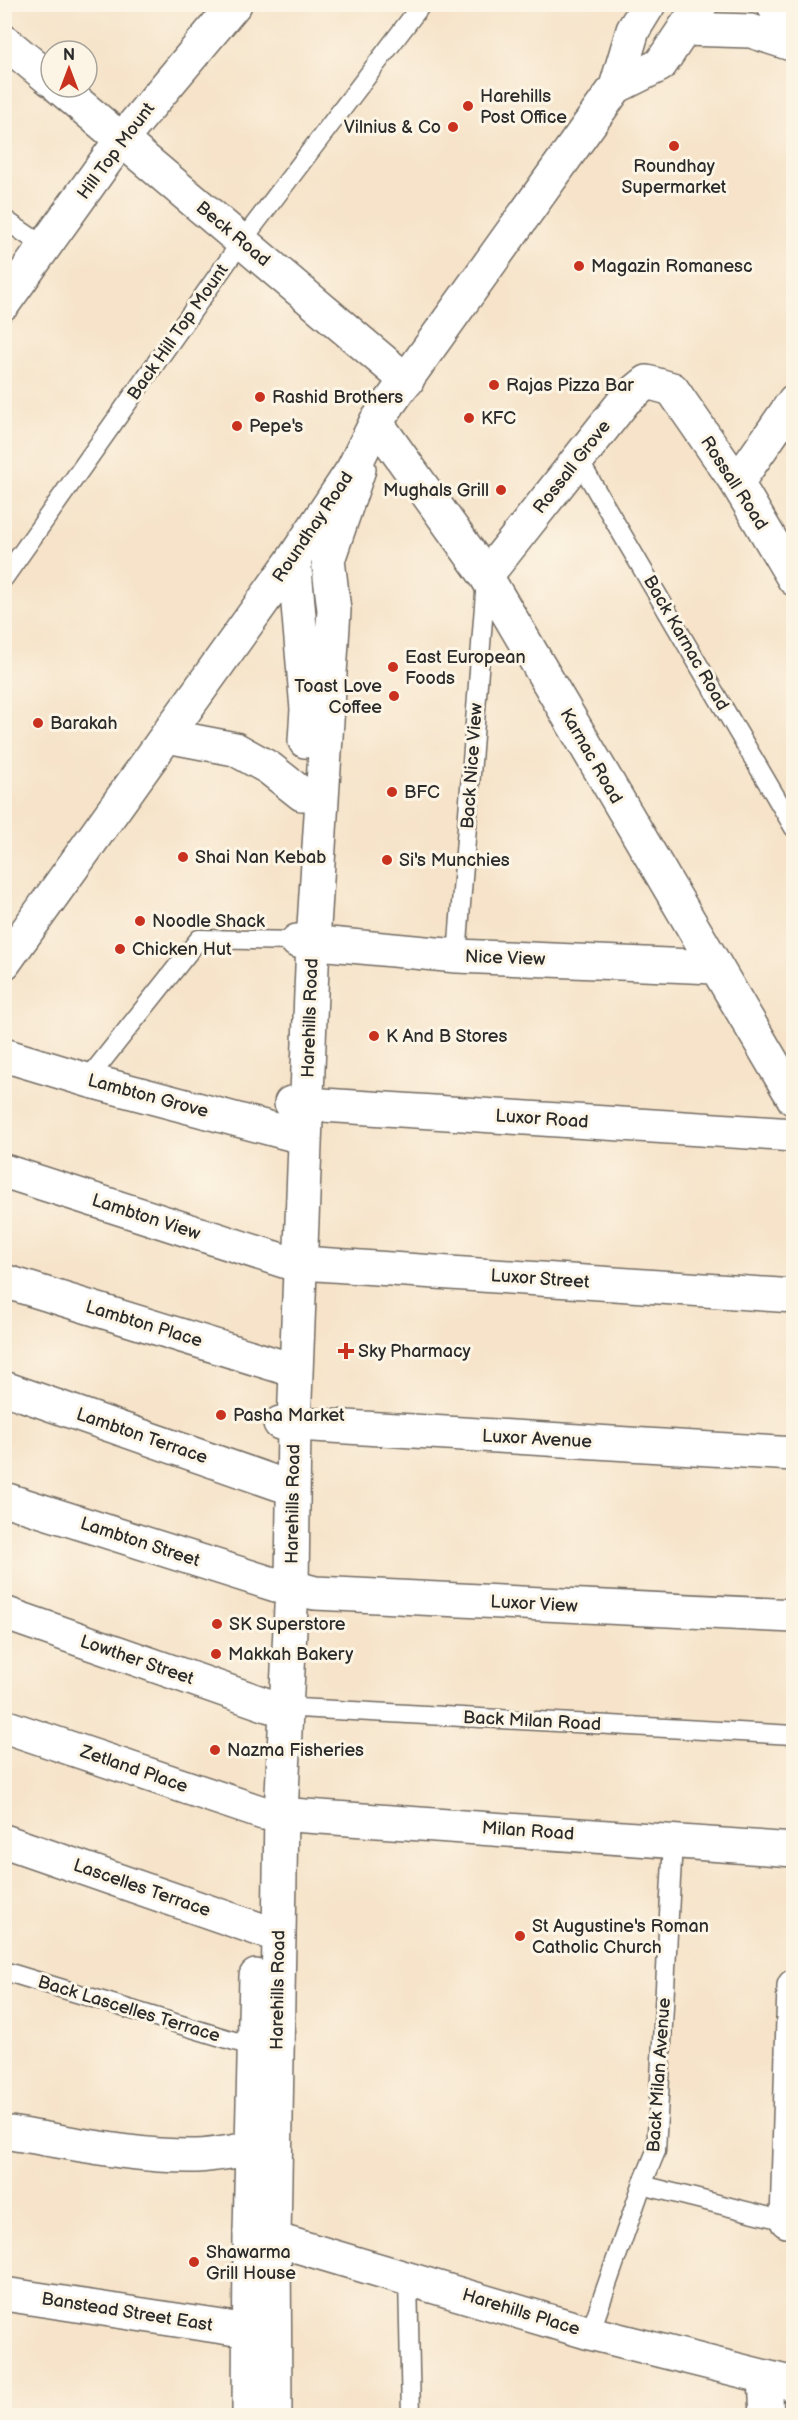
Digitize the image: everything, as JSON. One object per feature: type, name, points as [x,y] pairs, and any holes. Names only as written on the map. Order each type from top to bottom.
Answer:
[{"type":"street","name":"Hill Top Mount","points":[[4,303],[121,140],[235,4]]},
{"type":"street","points":[[615,87],[633,30],[650,4]]},
{"type":"street","points":[[773,4],[794,44]]},
{"type":"street","points":[[615,87],[660,65],[693,17],[794,44]]},
{"type":"street","points":[[4,41],[39,70]]},
{"type":"street","name":"Roundhay Road","points":[[4,963],[294,558],[353,469],[376,422],[615,87]]},
{"type":"street","name":"Beck Road","points":[[73,99],[407,381]]},
{"type":"street","name":"Rossall Grove","points":[[486,576],[625,400],[647,382],[672,390]]},
{"type":"street","name":"Rossall Road","points":[[672,390],[737,483],[794,579]]},
{"type":"street","points":[[737,483],[794,401]]},
{"type":"street","name":"Karnac Road","points":[[376,422],[486,576],[714,967],[794,1099]]},
{"type":"street","name":"Harehills Road","points":[[249,2415],[249,2331],[262,2235],[268,1932],[284,1586],[296,1114],[305,942],[334,609],[328,560],[376,422]]},
{"type":"street","name":"Harehills Road","points":[[294,558],[306,710],[302,794],[305,942]]},
{"type":"street","points":[[167,736],[235,749],[269,768],[302,794]]},
{"type":"street","name":"Nice View","points":[[305,942],[457,956],[714,967]]},
{"type":"street","name":"Lambton Grove","points":[[4,1055],[87,1080],[296,1114]]},
{"type":"street","name":"Luxor Road","points":[[296,1114],[794,1135]]},
{"type":"street","name":"Lambton View","points":[[4,1171],[294,1262]]},
{"type":"street","name":"Harehills Road","points":[[284,1586],[279,1484],[287,1424],[283,1367],[294,1262]]},
{"type":"street","name":"Luxor Street","points":[[294,1262],[794,1296]]},
{"type":"street","name":"Lambton Place","points":[[4,1281],[283,1367]]},
{"type":"street","name":"Lambton Terrace","points":[[4,1388],[279,1484]]},
{"type":"street","name":"Luxor Avenue","points":[[287,1424],[794,1454]]},
{"type":"street","name":"Lambton Street","points":[[4,1499],[284,1586]]},
{"type":"street","name":"Luxor View","points":[[284,1586],[315,1593],[794,1616]]},
{"type":"street","name":"Lowther Street","points":[[4,1613],[278,1706]]},
{"type":"street","name":"Zetland Place","points":[[4,1726],[272,1813]]},
{"type":"street","name":"Milan Road","points":[[272,1813],[794,1850]]},
{"type":"street","name":"Lascelles Terrace","points":[[4,1841],[268,1932]]},
{"type":"street","name":"Harehills Road","points":[[268,1932],[254,2048],[252,2149],[262,2235],[275,2415]]},
{"type":"street","points":[[790,2222],[794,1986]]},
{"type":"street","points":[[4,2132],[126,2152],[198,2156],[252,2149]]},
{"type":"street","name":"Harehills Place","points":[[262,2235],[590,2333],[779,2381]]},
{"type":"street","name":"Banstead Street East","points":[[4,2294],[249,2331]]},
{"type":"street","points":[[766,2415],[779,2381]]},
{"type":"lane","name":"Back Hill Top Mount","points":[[4,578],[242,241],[422,4]]},
{"type":"lane","points":[[4,219],[45,247]]},
{"type":"lane","name":"Back Karnac Road","points":[[578,459],[794,828]]},
{"type":"lane","name":"Back Nice View","points":[[457,956],[486,576]]},
{"type":"lane","points":[[87,1080],[199,939],[305,942]]},
{"type":"lane","name":"Back Milan Road","points":[[278,1706],[794,1736]]},
{"type":"lane","name":"Back Milan Avenue","points":[[590,2333],[656,2151],[673,1842]]},
{"type":"lane","name":"Back Lascelles Terrace","points":[[4,1971],[254,2048]]},
{"type":"lane","points":[[642,2186],[790,2222]]},
{"type":"lane","points":[[408,2278],[411,2415]]},
{"type":"place","name":"Harehills Post Office","points":[[468,106]]},
{"type":"place","name":"Vilnius & Co","points":[[453,127]]},
{"type":"place","name":"Roundhay Supermarket","points":[[674,146]]},
{"type":"place","name":"Magazin Romanesc","points":[[579,266]]},
{"type":"place","name":"Rajas Pizza Bar","points":[[494,385]]},
{"type":"place","name":"Rashid Brothers","points":[[260,397]]},
{"type":"place","name":"KFC","points":[[469,418]]},
{"type":"place","name":"Pepe's","points":[[237,426]]},
{"type":"place","name":"Mughals Grill","points":[[501,490]]},
{"type":"place","name":"East European Foods","points":[[393,667]]},
{"type":"place","name":"Toast Love Coffee","points":[[394,696]]},
{"type":"place","name":"Barakah","points":[[38,723]]},
{"type":"place","name":"BFC","points":[[392,792]]},
{"type":"place","name":"Shai Nan Kebab","points":[[183,857]]},
{"type":"place","name":"Si's Munchies","points":[[387,860]]},
{"type":"place","name":"Noodle Shack","points":[[140,921]]},
{"type":"place","name":"Chicken Hut","points":[[120,949]]},
{"type":"place","name":"K And B Stores","points":[[374,1036]]},
{"type":"place","name":"Sky Pharmacy","points":[[346,1351]]},
{"type":"place","name":"Pasha Market","points":[[221,1415]]},
{"type":"place","name":"SK Superstore","points":[[217,1624]]},
{"type":"place","name":"Makkah Bakery","points":[[216,1654]]},
{"type":"place","name":"Nazma Fisheries","points":[[215,1750]]},
{"type":"place","name":"St Augustine's Roman Catholic Church","points":[[520,1936]]},
{"type":"place","name":"Shawarma Grill House","points":[[194,2262]]}]
